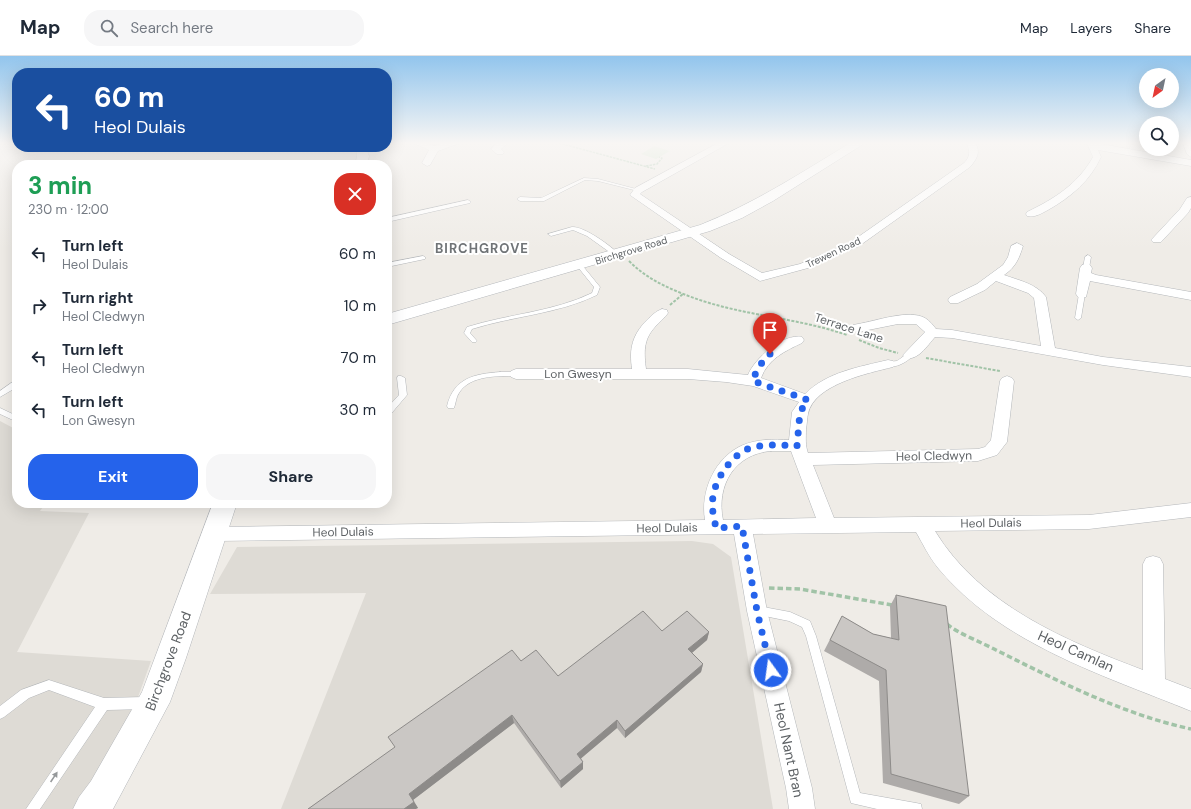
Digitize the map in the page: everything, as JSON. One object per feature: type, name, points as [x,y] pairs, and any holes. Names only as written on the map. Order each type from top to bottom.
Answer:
[{"type":"main road","name":"Birchgrove Road","points":[[392,319],[580,266],[690,232],[737,215],[802,178]]},
{"type":"main road","name":"Birchgrove Road","points":[[91,809],[103,793],[154,702],[223,508]]},
{"type":"street","points":[[661,178],[638,190],[635,195],[690,232]]},
{"type":"street","name":"Trewen Road","points":[[690,232],[725,256],[760,277],[804,266],[855,244],[948,178]]},
{"type":"street","points":[[1031,214],[1048,206],[1076,186],[1083,178]]},
{"type":"street","points":[[1157,240],[1187,212],[1191,200]]},
{"type":"street","points":[[954,300],[981,287],[1010,265],[1013,261],[1017,246]]},
{"type":"street","points":[[1082,294],[1086,266],[1116,283],[1191,296]]},
{"type":"street","points":[[994,276],[1032,290],[1040,297],[1049,352]]},
{"type":"street","points":[[640,374],[637,345],[642,331],[662,313]]},
{"type":"street","points":[[855,335],[905,319],[919,320],[928,327],[932,333]]},
{"type":"street","points":[[910,355],[932,333],[952,334],[1103,361],[1191,372]]},
{"type":"street","points":[[753,381],[761,362],[770,354],[797,340]]},
{"type":"street","points":[[828,526],[800,452],[800,412],[808,400],[829,382],[852,373],[888,364]]},
{"type":"street","name":"Lon Gwesyn","points":[[516,374],[688,374],[726,377],[753,381],[808,400]]},
{"type":"street","name":"Heol Cledwyn","points":[[716,528],[712,507],[717,482],[729,464],[745,450],[767,445],[800,452],[978,455],[991,451],[999,442],[1008,381]]},
{"type":"street","name":"Heol Dulais","points":[[215,534],[1089,522],[1191,510]]},
{"type":"street","name":"Heol Camlan","points":[[921,524],[945,562],[968,586],[1001,613],[1047,640],[1191,700]]},
{"type":"street","name":"Heol Nant Bran","points":[[742,526],[757,611],[800,788],[802,809]]},
{"type":"street","points":[[1153,564],[1154,685]]},
{"type":"lane","points":[[520,199],[542,200],[580,180],[589,178]]},
{"type":"lane","points":[[591,178],[638,190]]},
{"type":"lane","points":[[392,219],[468,202]]},
{"type":"lane","points":[[551,234],[574,228],[589,235],[620,254]]},
{"type":"lane","points":[[392,263],[423,258]]},
{"type":"lane","points":[[474,341],[467,333],[469,328],[486,322],[538,312],[584,300],[595,294],[597,286],[580,266]]},
{"type":"lane","points":[[1078,318],[1082,294]]},
{"type":"lane","points":[[888,364],[899,363],[910,355]]},
{"type":"lane","points":[[451,406],[455,393],[464,384],[478,376],[516,374]]},
{"type":"lane","points":[[392,407],[403,395],[401,378]]},
{"type":"lane","points":[[0,395],[12,387]]},
{"type":"lane","points":[[0,411],[12,417]]},
{"type":"lane","points":[[757,611],[790,617],[806,624],[811,636],[855,799],[916,809]]},
{"type":"lane","points":[[0,713],[25,694],[49,685],[104,704],[154,702]]},
{"type":"lane","points":[[32,809],[104,704]]},
{"type":"path","name":"Terrace Lane","points":[[620,254],[641,274],[650,280],[720,307],[818,325],[855,335],[879,348],[1004,372],[1008,381]]},
{"type":"path","points":[[662,313],[662,310],[683,294]]},
{"type":"path","points":[[753,587],[800,589],[897,606]]},
{"type":"path","points":[[945,622],[949,626],[993,649],[1122,710],[1166,725],[1191,729]]},
{"type":"shaded area","points":[[0,421],[12,427],[12,508],[42,508],[40,511],[89,513],[17,652],[151,661],[129,722],[77,809],[0,809]]},
{"type":"shaded area","points":[[692,541],[713,544],[731,557],[773,809],[281,809],[366,593],[210,594],[237,547]]},
{"type":"building","points":[[896,595],[946,606],[969,796],[891,774],[886,670],[830,640],[842,616],[873,634],[899,640]]},
{"type":"building","points":[[643,611],[662,631],[687,611],[709,632],[688,649],[703,664],[625,731],[617,720],[577,754],[583,762],[560,781],[512,715],[409,794],[414,802],[404,809],[308,809],[395,747],[388,737],[512,650],[521,661],[536,650],[558,676]]},
{"type":"district","name":"BIRCHGROVE","points":[[482,248]]},
{"type":"route","points":[[770,354],[761,362],[753,381],[808,400],[800,412],[797,432],[797,446],[767,445],[745,450],[729,464],[717,482],[712,507],[716,528],[742,526],[757,611],[771,670]]}]
